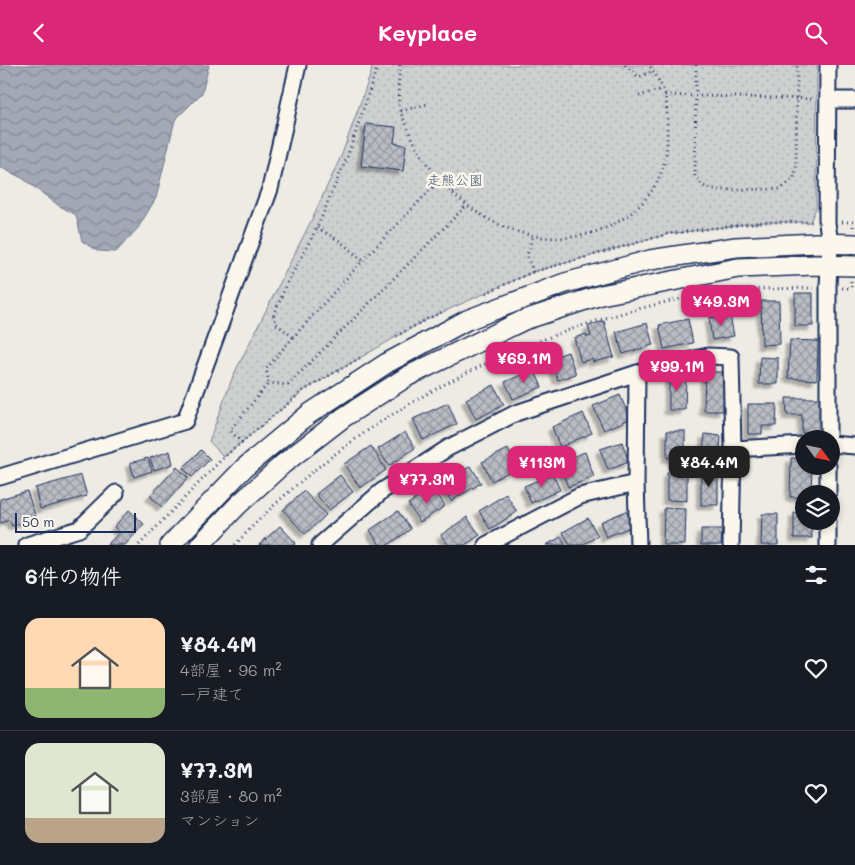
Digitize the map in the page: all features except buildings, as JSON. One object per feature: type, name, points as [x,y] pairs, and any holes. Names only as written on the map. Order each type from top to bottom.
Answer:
[{"type":"street","points":[[0,477],[185,421],[270,189],[298,65]]},
{"type":"street","points":[[828,65],[827,223],[830,243],[828,430]]},
{"type":"street","points":[[828,100],[855,100]]},
{"type":"street","points":[[170,545],[244,468],[310,414],[387,363],[467,320],[565,283],[650,260],[736,247],[830,243],[855,244]]},
{"type":"street","points":[[200,545],[237,506],[282,464],[344,417],[408,376],[524,320],[601,295],[738,267],[855,266]]},
{"type":"street","points":[[320,545],[382,491],[448,448],[516,413],[637,373],[708,356],[731,357],[733,449],[731,545]]},
{"type":"street","points":[[637,373],[636,483],[638,545]]},
{"type":"street","points":[[840,445],[855,446]]},
{"type":"street","points":[[733,449],[795,446]]},
{"type":"street","points":[[486,545],[580,496],[636,483]]},
{"type":"street","points":[[27,545],[79,529],[116,493]]},
{"type":"street","points":[[828,530],[828,545]]},
{"type":"path","points":[[293,337],[276,324],[274,315],[286,285],[317,228],[348,155],[377,65]]},
{"type":"path","points":[[400,65],[398,89],[401,111],[416,147],[440,181],[467,205],[492,221],[533,235],[563,238],[613,225],[628,216],[640,206],[663,169],[667,150],[665,95],[649,65]]},
{"type":"path","points":[[625,65],[638,77],[653,71]]},
{"type":"path","points":[[696,65],[695,176],[703,186],[718,190],[781,189],[794,178],[796,168],[797,65]]},
{"type":"path","points":[[639,96],[662,89]]},
{"type":"path","points":[[665,95],[828,100]]},
{"type":"path","points":[[401,111],[428,104]]},
{"type":"path","points":[[453,192],[479,169]]},
{"type":"path","points":[[269,383],[266,369],[293,337],[440,181]]},
{"type":"path","points":[[269,383],[288,385],[467,205]]},
{"type":"path","points":[[317,228],[340,241],[363,261]]},
{"type":"path","points":[[533,235],[527,255],[533,272]]},
{"type":"path","points":[[235,545],[317,467],[401,408],[475,369],[545,338],[624,313],[701,295],[760,289],[814,288]]},
{"type":"path","points":[[242,443],[230,430],[269,383]]},
{"type":"path","points":[[139,545],[224,457]]},
{"type":"green space","name":"走熊公園","points":[[372,65],[817,65],[816,208],[810,222],[763,222],[668,234],[533,272],[427,319],[303,391],[224,457],[209,441],[233,376],[312,219],[342,154],[371,73]]},
{"type":"water","points":[[0,65],[209,65],[202,93],[175,120],[156,198],[138,228],[116,252],[97,251],[82,241],[76,215],[58,205],[22,178],[0,167]]}]
